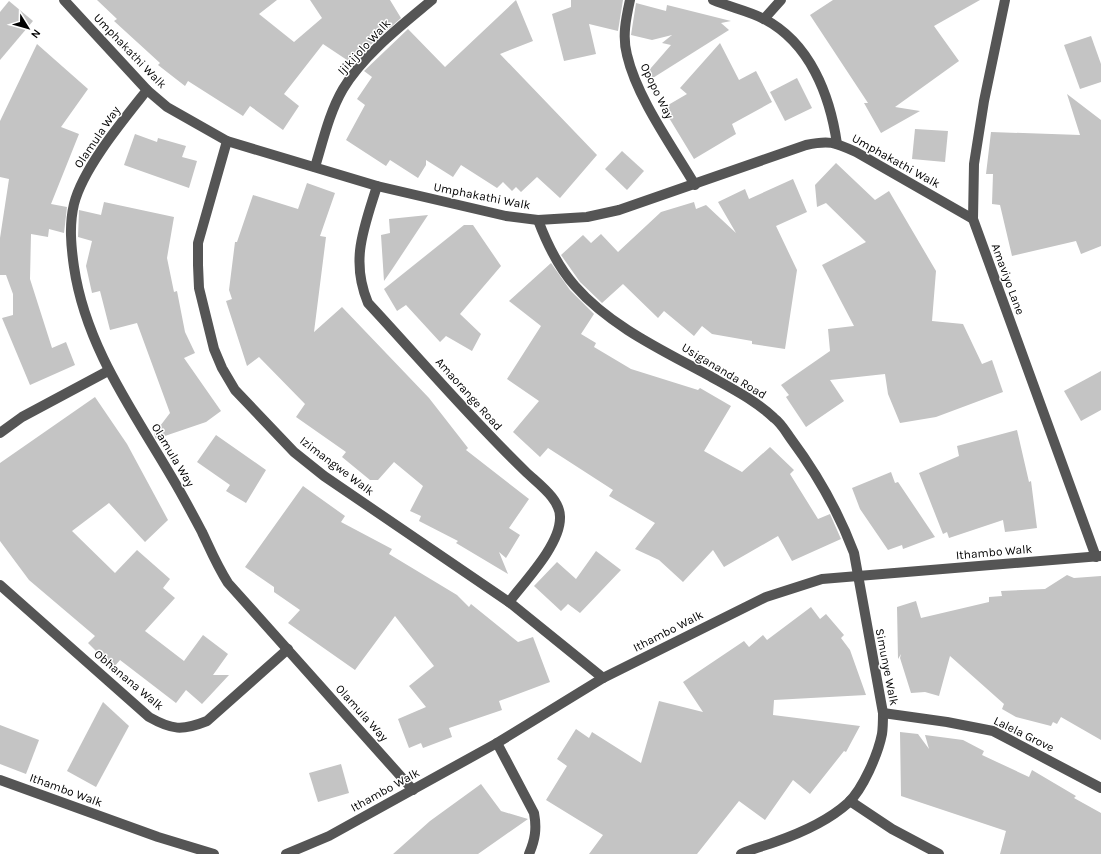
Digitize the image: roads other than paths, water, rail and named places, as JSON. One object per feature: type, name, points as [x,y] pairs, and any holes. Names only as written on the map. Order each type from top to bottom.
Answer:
[{"type":"street","name":"Umphakathi Walk","points":[[64,0],[147,90],[167,107],[227,141],[377,186],[456,206],[506,216],[538,220],[587,217],[619,210],[695,185],[806,145],[824,141],[837,144],[856,152],[973,220]]},
{"type":"street","name":"Ijikijolo Walk","points":[[315,167],[334,106],[343,88],[380,46],[432,0]]},
{"type":"street","name":"Opopo Way","points":[[630,0],[626,20],[625,37],[626,54],[634,78],[642,95],[695,185]]},
{"type":"street","points":[[713,0],[764,18],[782,30],[798,45],[810,63],[822,86],[830,107],[837,144]]},
{"type":"street","points":[[764,18],[781,0]]},
{"type":"street","name":"Amaviyo Lane","points":[[1005,0],[984,102],[974,164],[973,220],[1099,557]]},
{"type":"street","name":"Olamula Way","points":[[147,90],[117,129],[91,168],[74,203],[70,244],[76,281],[86,315],[108,371],[187,504],[217,567],[244,602],[288,649],[413,790]]},
{"type":"street","name":"Izimangwe Walk","points":[[227,141],[198,243],[198,265],[199,288],[214,349],[235,390],[294,452],[324,476],[509,602],[603,678]]},
{"type":"street","name":"Amaorange Road","points":[[377,186],[360,250],[358,272],[362,289],[368,302],[477,424],[545,491],[558,507],[560,525],[554,539],[509,602]]},
{"type":"street","name":"Usigananda Road","points":[[538,220],[548,245],[561,268],[575,286],[590,301],[630,331],[728,386],[775,418],[815,474],[837,513],[854,553],[857,576]]},
{"type":"street","points":[[0,433],[22,417],[108,371]]},
{"type":"street","name":"Ithambo Walk","points":[[286,854],[329,836],[413,790],[497,743],[603,678],[766,597],[822,579],[1099,557]]},
{"type":"street","name":"Simunye Walk","points":[[741,854],[776,842],[820,823],[850,801],[866,777],[882,735],[883,713],[857,576]]},
{"type":"street","name":"Obhanana Walk","points":[[0,585],[149,716],[171,727],[190,728],[207,721],[288,649]]},
{"type":"street","name":"Lalela Grove","points":[[883,713],[947,722],[993,731],[1101,788]]},
{"type":"street","points":[[497,743],[534,813],[536,824],[535,839],[529,854]]},
{"type":"street","name":"Ithambo Walk","points":[[0,780],[195,851],[214,854]]},
{"type":"street","points":[[850,801],[892,829],[939,854]]}]
